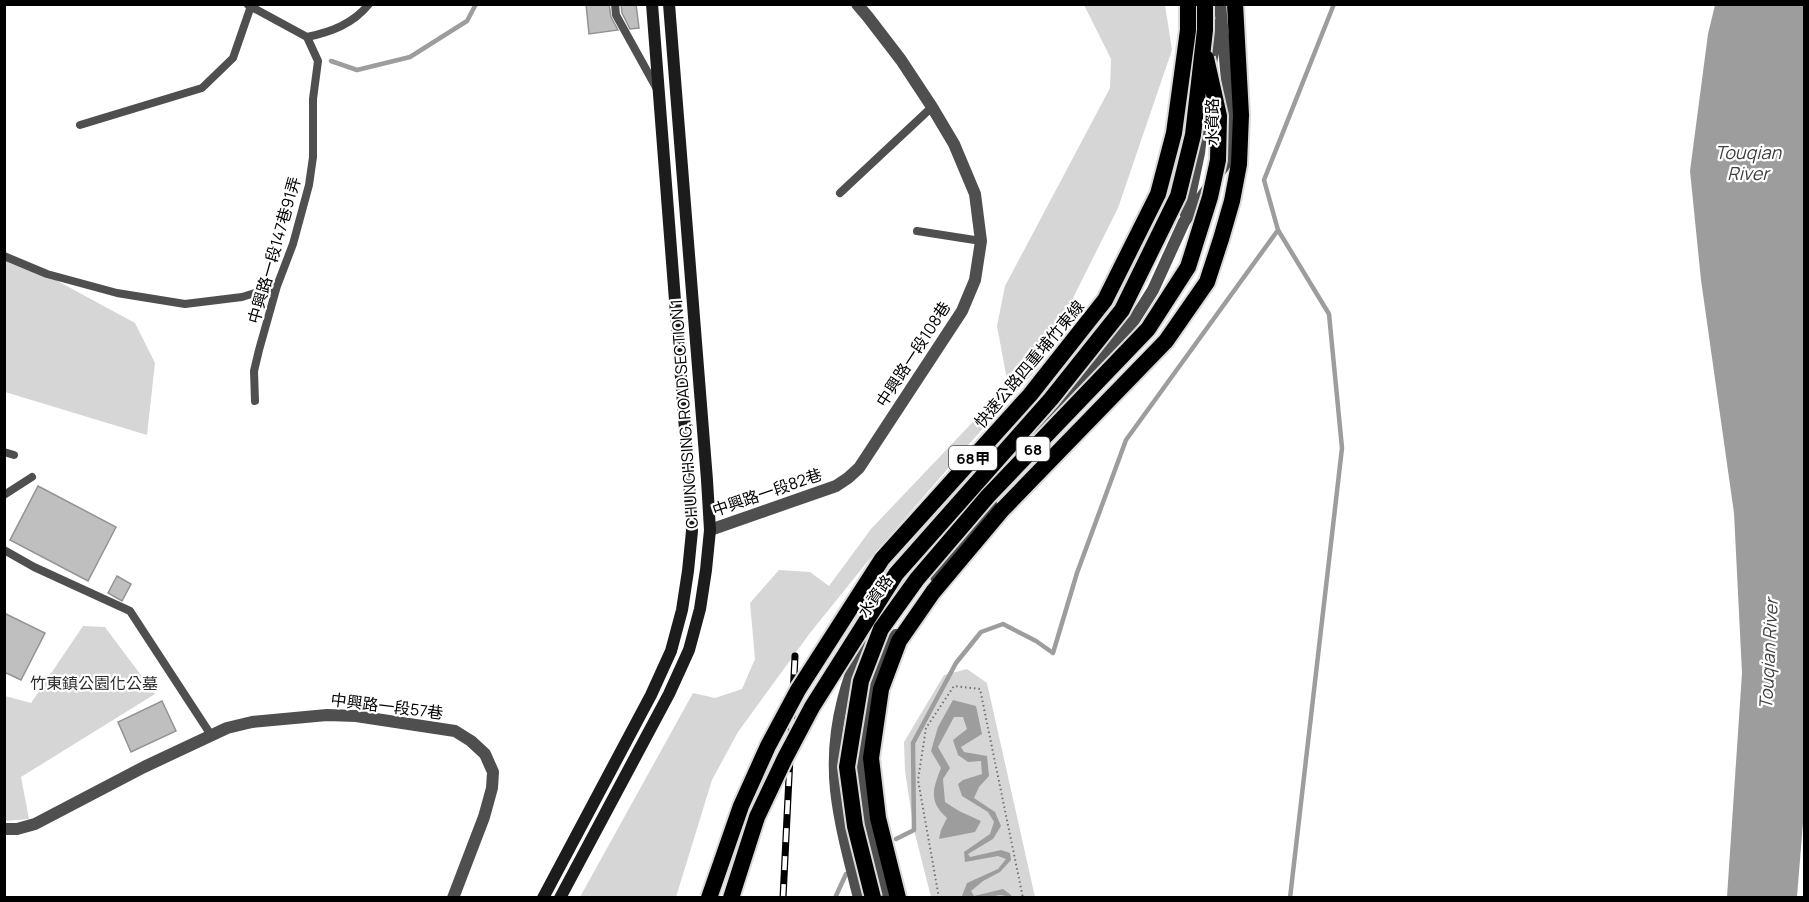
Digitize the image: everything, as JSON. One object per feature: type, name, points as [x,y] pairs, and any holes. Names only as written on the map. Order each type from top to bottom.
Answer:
[{"type":"highway","name":"68","points":[[886,897],[855,826],[848,767],[861,681],[881,629],[917,579],[988,496],[1148,329],[1188,267],[1210,196],[1218,160],[1219,116],[1205,53],[1186,4]]},
{"type":"highway","name":"快速公路四重埔竹東線","points":[[709,897],[741,806],[768,746],[798,690],[882,559],[1030,395],[1105,300],[1158,194],[1174,133],[1188,30],[1186,4]]},
{"type":"highway","name":"68","points":[[886,897],[871,758],[881,689],[899,641],[933,592],[1002,511],[1166,341],[1207,282],[1232,201],[1239,164],[1241,115],[1220,5]]},
{"type":"highway","name":"68甲","points":[[731,897],[758,817],[785,758],[812,707],[896,574],[1051,399],[1122,310],[1178,196],[1193,135],[1205,30],[1220,5]]},
{"type":"main road","name":"CHUNGHSING, ROAD SECTION 1","points":[[543,897],[651,695],[670,651],[682,610],[687,581],[692,531],[652,4]]},
{"type":"main road","name":"CHUNGHSING, ROAD SECTION 1","points":[[560,897],[669,694],[689,650],[700,609],[710,530],[669,4]]},
{"type":"street","name":"中興路一段108巷","points":[[836,486],[858,468],[962,311],[975,280],[981,241],[975,194],[954,144],[901,60],[857,4]]},
{"type":"street","name":"水資路","points":[[1184,222],[1199,153],[1203,107],[1220,5]]},
{"type":"street","name":"水資路","points":[[859,897],[836,790],[835,738],[850,676],[868,636],[906,580],[981,491],[1089,373],[1134,320],[1147,300],[1184,222],[1228,160],[1230,113],[1220,5]]},
{"type":"street","name":"水資路","points":[[886,897],[868,822],[860,761],[872,684],[888,646],[924,593],[1089,373]]},
{"type":"street","name":"中興路一段82巷","points":[[710,530],[836,486]]},
{"type":"street","name":"中興路一段57巷","points":[[4,829],[17,829],[35,824],[144,767],[227,728],[252,722],[327,715],[356,716],[455,731],[485,754],[493,772],[492,788],[484,817],[453,897]]},
{"type":"lane","points":[[80,125],[202,88],[233,58],[249,5],[307,37],[328,33],[360,16],[369,4]]},
{"type":"lane","points":[[615,4],[616,15],[659,93]]},
{"type":"lane","name":"中興路一段147巷91弄","points":[[255,401],[254,371],[277,286],[296,234],[309,185],[313,157],[313,99],[318,61],[307,37]]},
{"type":"lane","points":[[840,193],[932,106]]},
{"type":"lane","points":[[916,231],[981,241]]},
{"type":"lane","points":[[4,256],[47,274],[117,293],[185,304],[242,297],[277,286]]},
{"type":"lane","points":[[4,452],[14,455]]},
{"type":"lane","points":[[4,495],[32,477]]},
{"type":"lane","points":[[4,550],[34,567],[130,611],[211,735]]},
{"type":"path","points":[[939,897],[918,780],[926,728],[954,686],[980,689],[1023,897]]},
{"type":"green space","points":[[1084,5],[1165,5],[1172,50],[1118,208],[1038,368],[868,561],[810,633],[738,732],[712,780],[676,897],[580,897],[693,693],[715,698],[742,689],[755,659],[750,603],[779,570],[810,572],[829,586],[871,529],[1008,385],[997,326],[1005,286],[1110,88],[1111,59]]},
{"type":"green space","points":[[4,252],[135,323],[155,363],[147,435],[5,392]]},
{"type":"green space","name":"竹東鎮公園化公墓","points":[[83,626],[105,627],[155,694],[21,777],[29,819],[5,821],[5,696],[31,703]]},
{"type":"green space","points":[[967,669],[987,683],[1035,897],[931,897],[914,830],[905,771],[904,742],[944,675]]},
{"type":"water","name":"Touqian River","points":[[1715,5],[1804,5],[1804,810],[1797,897],[1727,897],[1742,673],[1734,513],[1701,280],[1690,171],[1708,34]]},
{"type":"water","points":[[953,700],[976,706],[982,734],[961,747],[964,752],[987,756],[989,776],[979,787],[974,798],[995,812],[1001,826],[993,839],[968,854],[970,857],[1001,850],[1010,853],[1011,860],[1000,872],[971,891],[974,896],[1003,889],[1012,897],[962,896],[967,883],[998,869],[1006,859],[998,856],[965,862],[964,852],[990,834],[994,822],[988,812],[962,796],[958,784],[982,774],[981,761],[968,762],[958,755],[953,740],[967,729],[963,717],[954,717],[938,747],[950,768],[943,779],[945,802],[981,821],[975,832],[939,839],[947,818],[935,800],[934,789],[941,768],[931,751],[938,727]]},
{"type":"building","points":[[586,4],[609,4],[611,17],[618,30],[589,34]]},
{"type":"building","points":[[621,4],[636,4],[639,28],[630,29],[622,13]]},
{"type":"building","points":[[38,486],[116,527],[88,581],[10,540]]},
{"type":"building","points":[[117,576],[131,584],[122,601],[108,593]]},
{"type":"building","points":[[4,613],[45,633],[21,680],[4,672]]},
{"type":"building","points":[[162,701],[176,731],[131,752],[118,722]]},
{"type":"waterway","points":[[331,61],[357,70],[410,57],[467,21],[476,4]]},
{"type":"waterway","points":[[1290,898],[1342,448],[1329,314],[1278,230],[1264,180],[1334,4]]},
{"type":"waterway","points":[[896,839],[914,830],[913,743],[956,663],[981,632],[1003,624],[1036,641],[1053,653],[1077,573],[1126,440],[1278,230]]},
{"type":"waterway","points":[[835,898],[846,874]]},
{"type":"railway","points":[[783,898],[795,656]]}]
